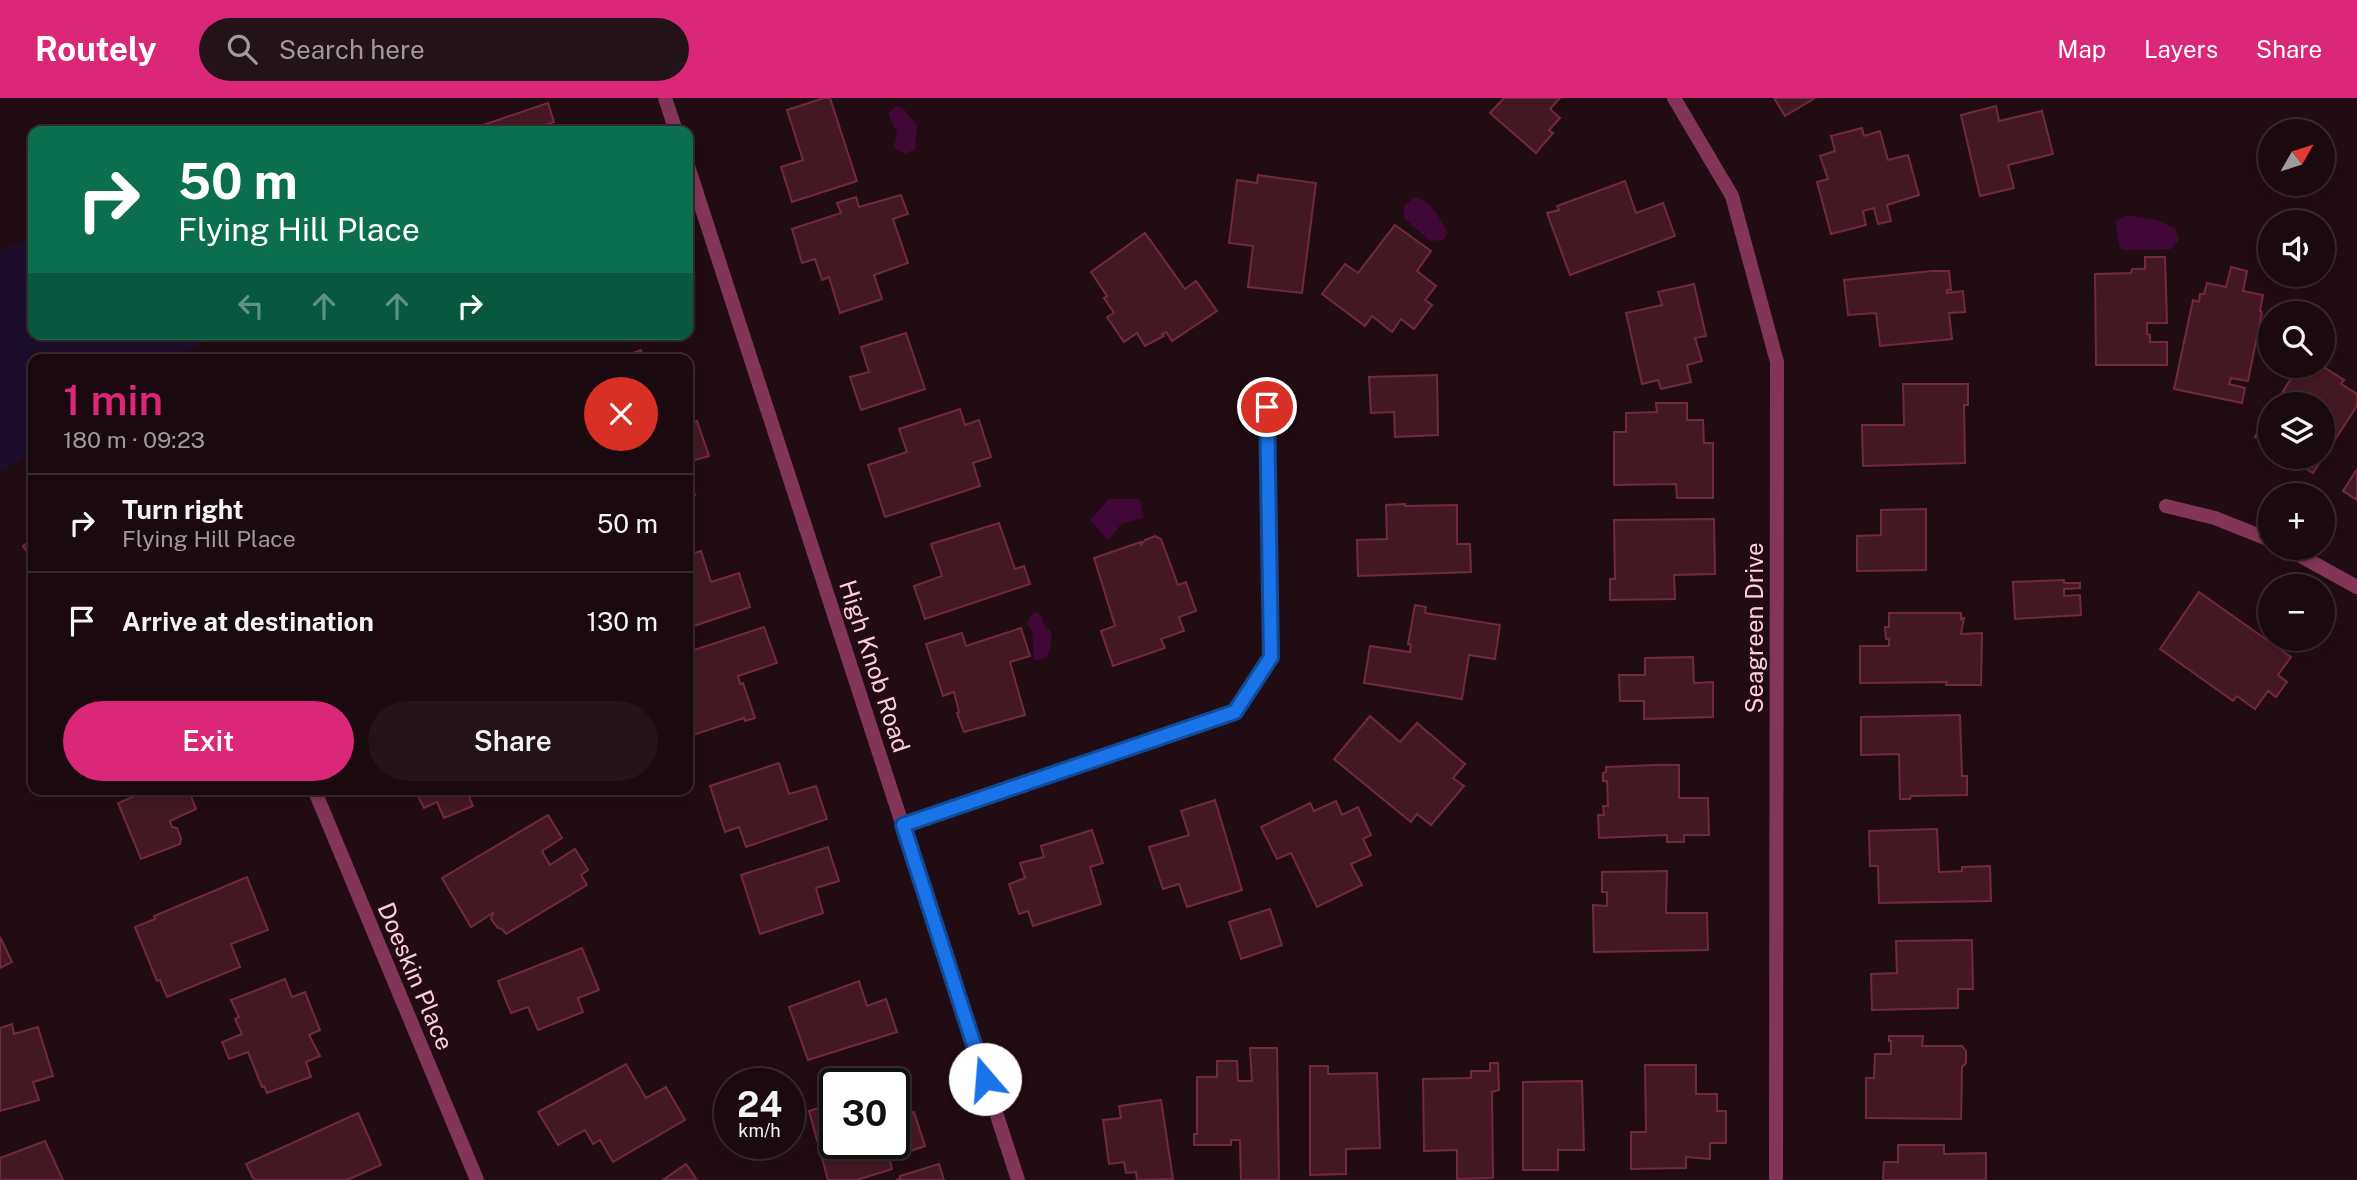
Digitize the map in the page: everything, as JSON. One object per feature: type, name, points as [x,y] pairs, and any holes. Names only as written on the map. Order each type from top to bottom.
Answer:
[{"type":"street","points":[[665,98],[674,126]]},
{"type":"street","name":"Seagreen Drive","points":[[1674,98],[1732,196],[1777,362],[1776,1180]]},
{"type":"street","name":"High Knob Road","points":[[693,181],[1018,1180]]},
{"type":"street","points":[[903,825],[1235,712],[1271,657],[1267,407]]},
{"type":"street","points":[[2166,506],[2216,518],[2258,535]]},
{"type":"street","points":[[2308,560],[2357,587]]},
{"type":"street","name":"Doeskin Place","points":[[317,795],[477,1180]]},
{"type":"shaded area","points":[[897,106],[903,108],[917,126],[915,149],[905,154],[894,148],[897,133],[888,114]]},
{"type":"shaded area","points":[[1415,197],[1431,207],[1438,216],[1448,233],[1443,240],[1430,241],[1404,218],[1404,206]]},
{"type":"shaded area","points":[[2127,215],[2157,220],[2175,228],[2179,240],[2171,249],[2120,248],[2115,221]]},
{"type":"shaded area","points":[[28,241],[28,340],[205,340],[184,354],[28,354],[28,454],[0,473],[0,250]]},
{"type":"shaded area","points":[[1109,499],[1140,499],[1144,518],[1122,523],[1108,540],[1090,520]]},
{"type":"shaded area","points":[[1036,612],[1052,633],[1047,655],[1040,660],[1034,660],[1032,631],[1027,624],[1031,615]]},
{"type":"building","points":[[830,98],[857,181],[792,202],[781,167],[803,160],[787,110]]},
{"type":"building","points":[[1504,98],[1560,98],[1550,109],[1560,118],[1549,130],[1553,133],[1536,153],[1490,113]]},
{"type":"building","points":[[1774,98],[1815,98],[1785,116]]},
{"type":"building","points":[[548,103],[554,122],[542,126],[483,125]]},
{"type":"building","points":[[1996,106],[1999,121],[2042,111],[2053,154],[2008,165],[2014,188],[1980,196],[1961,115]]},
{"type":"building","points":[[1862,128],[1864,136],[1880,131],[1888,160],[1908,155],[1919,195],[1887,205],[1891,221],[1878,224],[1874,208],[1863,211],[1866,225],[1831,234],[1817,182],[1828,179],[1820,156],[1835,151],[1831,136]]},
{"type":"building","points":[[1258,175],[1316,183],[1302,293],[1248,287],[1253,246],[1229,243],[1237,180],[1257,183]]},
{"type":"building","points":[[1625,181],[1636,213],[1663,203],[1675,236],[1570,275],[1547,213],[1559,210],[1557,206]]},
{"type":"building","points":[[901,195],[908,214],[893,219],[908,263],[874,275],[882,299],[840,313],[829,277],[822,280],[815,259],[802,263],[792,229],[841,213],[837,203],[856,197],[859,207]]},
{"type":"building","points":[[1395,225],[1431,251],[1417,271],[1436,286],[1425,300],[1432,305],[1414,329],[1401,319],[1392,332],[1372,316],[1365,326],[1322,294],[1345,264],[1358,273]]},
{"type":"building","points":[[1145,233],[1185,289],[1196,281],[1217,311],[1172,341],[1166,332],[1162,334],[1164,336],[1145,346],[1137,333],[1124,342],[1107,317],[1114,313],[1104,298],[1107,296],[1091,272]]},
{"type":"building","points":[[2145,257],[2165,257],[2167,323],[2147,323],[2147,334],[2150,335],[2150,342],[2167,342],[2167,365],[2096,365],[2095,274],[2131,273],[2132,269],[2145,269]]},
{"type":"building","points":[[2231,267],[2247,271],[2243,291],[2263,295],[2262,301],[2258,301],[2258,332],[2248,381],[2231,378],[2229,384],[2245,388],[2242,403],[2174,389],[2193,300],[2199,302],[2200,294],[2204,294],[2207,283],[2226,287]]},
{"type":"building","points":[[1949,271],[1951,290],[1947,290],[1947,293],[1963,291],[1965,312],[1949,313],[1952,339],[1880,346],[1876,313],[1848,315],[1844,280]]},
{"type":"building","points":[[1694,284],[1706,336],[1695,338],[1702,361],[1687,365],[1691,382],[1661,389],[1658,380],[1642,384],[1626,313],[1662,305],[1658,292]]},
{"type":"building","points":[[906,333],[925,389],[861,410],[850,377],[869,372],[861,347]]},
{"type":"building","points":[[2335,374],[2344,380],[2341,384],[2357,394],[2357,406],[2335,440],[2335,392],[2283,392],[2291,378],[2335,378]]},
{"type":"building","points":[[1437,375],[1438,435],[1395,437],[1394,412],[1371,413],[1369,377]]},
{"type":"building","points":[[1903,384],[1968,384],[1968,405],[1964,405],[1965,463],[1863,466],[1862,425],[1904,425]]},
{"type":"building","points":[[1656,403],[1687,403],[1687,420],[1703,420],[1704,443],[1713,443],[1713,498],[1677,498],[1676,484],[1614,485],[1614,432],[1626,432],[1626,413],[1657,412]]},
{"type":"building","points":[[960,409],[965,425],[979,420],[991,457],[973,463],[980,486],[885,517],[868,465],[907,452],[899,429]]},
{"type":"building","points":[[697,421],[709,456],[693,461],[693,422]]},
{"type":"building","points":[[2357,469],[2357,500],[2343,491]]},
{"type":"building","points":[[1386,505],[1457,505],[1457,544],[1470,544],[1471,572],[1358,576],[1357,540],[1387,539]]},
{"type":"building","points":[[1926,509],[1926,570],[1857,571],[1857,536],[1881,535],[1881,510]]},
{"type":"building","points":[[1714,519],[1715,574],[1674,575],[1675,599],[1610,600],[1610,579],[1615,579],[1614,520]]},
{"type":"building","points":[[999,523],[1015,569],[1024,566],[1030,584],[925,619],[914,586],[942,576],[931,544]]},
{"type":"building","points":[[1155,536],[1161,539],[1178,585],[1186,582],[1196,611],[1179,617],[1184,631],[1161,639],[1165,648],[1113,666],[1101,631],[1115,626],[1094,558],[1141,542],[1141,545]]},
{"type":"building","points":[[701,551],[711,582],[739,573],[750,607],[693,626],[693,553]]},
{"type":"building","points":[[2064,580],[2064,583],[2080,583],[2080,588],[2064,589],[2064,596],[2080,595],[2081,615],[2015,619],[2013,582]]},
{"type":"building","points":[[2199,592],[2258,634],[2258,651],[2283,651],[2291,657],[2278,675],[2287,682],[2276,697],[2268,691],[2255,709],[2237,696],[2233,701],[2160,649]]},
{"type":"building","points":[[1415,605],[1426,607],[1425,613],[1500,625],[1495,659],[1469,655],[1462,699],[1364,683],[1370,646],[1410,652],[1411,645],[1408,644]]},
{"type":"building","points":[[1889,613],[1961,613],[1961,619],[1964,618],[1961,634],[1982,633],[1981,685],[1946,685],[1947,682],[1860,683],[1860,646],[1889,646],[1885,627],[1889,627]]},
{"type":"building","points":[[764,627],[777,663],[738,676],[755,718],[745,721],[744,718],[693,735],[693,650]]},
{"type":"building","points":[[1021,628],[1030,656],[1010,662],[1025,715],[964,732],[957,713],[959,712],[954,692],[943,696],[926,644],[962,633],[966,646]]},
{"type":"building","points":[[1693,657],[1694,683],[1713,682],[1713,717],[1644,719],[1644,701],[1620,701],[1619,675],[1645,675],[1645,658]]},
{"type":"building","points":[[1960,715],[1962,776],[1967,776],[1967,795],[1911,796],[1910,799],[1900,799],[1899,754],[1861,755],[1861,717]]},
{"type":"building","points":[[1370,716],[1400,742],[1417,723],[1465,764],[1453,778],[1464,786],[1431,825],[1417,814],[1411,822],[1334,759]]},
{"type":"building","points":[[779,763],[789,794],[816,786],[827,819],[746,847],[739,827],[725,832],[710,786]]},
{"type":"building","points":[[1679,765],[1679,798],[1708,798],[1709,835],[1684,835],[1684,842],[1667,842],[1667,835],[1599,838],[1598,815],[1604,815],[1603,806],[1608,806],[1607,781],[1603,781],[1606,767]]},
{"type":"building","points":[[138,795],[190,795],[196,809],[170,821],[172,827],[177,828],[180,844],[141,859],[118,803]]},
{"type":"building","points":[[417,795],[474,795],[469,797],[473,806],[444,818],[437,802],[424,808]]},
{"type":"building","points":[[1215,800],[1242,890],[1187,907],[1179,884],[1163,889],[1149,847],[1189,835],[1181,811]]},
{"type":"building","points":[[1336,801],[1342,815],[1358,807],[1371,835],[1363,839],[1371,855],[1351,864],[1362,885],[1317,907],[1291,853],[1277,859],[1261,827],[1310,803],[1314,811]]},
{"type":"building","points":[[548,815],[562,838],[542,851],[550,865],[575,849],[588,870],[581,875],[587,885],[506,934],[491,919],[493,913],[471,927],[442,878]]},
{"type":"building","points":[[1937,829],[1939,872],[1962,871],[1962,867],[1990,866],[1991,901],[1879,903],[1878,866],[1870,866],[1869,831]]},
{"type":"building","points":[[1092,830],[1103,863],[1090,867],[1101,904],[1033,926],[1028,911],[1019,914],[1009,884],[1025,878],[1020,863],[1044,857],[1041,846]]},
{"type":"building","points":[[828,847],[839,881],[816,888],[823,913],[760,934],[741,875]]},
{"type":"building","points":[[1667,871],[1666,913],[1707,913],[1708,950],[1594,952],[1593,905],[1607,906],[1607,892],[1602,892],[1602,872]]},
{"type":"building","points":[[247,877],[268,930],[231,944],[240,967],[167,997],[160,980],[157,981],[135,927],[155,919],[154,916]]},
{"type":"building","points":[[1270,909],[1282,945],[1241,959],[1229,922]]},
{"type":"building","points":[[0,937],[12,962],[0,968]]},
{"type":"building","points":[[1972,940],[1973,989],[1958,989],[1958,1008],[1872,1010],[1871,974],[1897,973],[1896,941]]},
{"type":"building","points":[[582,948],[599,990],[578,998],[583,1012],[538,1030],[528,1007],[511,1013],[498,981]]},
{"type":"building","points":[[285,979],[292,997],[305,992],[320,1030],[309,1035],[320,1056],[306,1062],[311,1077],[267,1093],[248,1052],[229,1059],[222,1042],[242,1034],[235,1019],[239,1017],[231,1000]]},
{"type":"building","points":[[859,981],[867,1006],[886,999],[897,1032],[808,1060],[789,1007]]},
{"type":"building","points":[[12,1024],[14,1034],[38,1027],[53,1076],[33,1082],[39,1100],[0,1111],[0,1028]]},
{"type":"building","points":[[1889,1036],[1923,1036],[1922,1046],[1962,1046],[1966,1051],[1966,1063],[1962,1067],[1961,1119],[1866,1118],[1866,1078],[1874,1078],[1875,1054],[1891,1054]]},
{"type":"building","points":[[1250,1048],[1277,1048],[1279,1180],[1241,1180],[1240,1140],[1231,1140],[1231,1145],[1194,1145],[1194,1134],[1197,1134],[1197,1077],[1217,1077],[1217,1061],[1237,1061],[1238,1081],[1252,1081]]},
{"type":"building","points":[[1490,1063],[1498,1063],[1499,1090],[1492,1092],[1493,1178],[1457,1179],[1457,1150],[1424,1151],[1423,1079],[1471,1078],[1471,1071],[1490,1071]]},
{"type":"building","points":[[626,1064],[646,1098],[666,1087],[685,1120],[613,1162],[600,1140],[593,1144],[585,1130],[558,1145],[538,1112]]},
{"type":"building","points":[[1645,1065],[1696,1065],[1696,1094],[1717,1094],[1717,1111],[1726,1111],[1726,1143],[1710,1143],[1710,1159],[1686,1157],[1686,1168],[1631,1169],[1631,1132],[1646,1132]]},
{"type":"building","points":[[1310,1066],[1328,1066],[1328,1074],[1377,1073],[1380,1148],[1346,1149],[1346,1174],[1310,1175]]},
{"type":"building","points":[[1582,1081],[1584,1150],[1558,1150],[1558,1170],[1523,1170],[1523,1082]]},
{"type":"building","points":[[1161,1100],[1173,1179],[1137,1180],[1136,1172],[1126,1173],[1124,1162],[1109,1164],[1103,1120],[1121,1118],[1119,1106]]},
{"type":"building","points":[[819,1108],[819,1147],[809,1111]]},
{"type":"building","points":[[914,1112],[925,1146],[910,1151],[910,1113]]},
{"type":"building","points":[[358,1113],[381,1165],[347,1180],[254,1180],[246,1164]]},
{"type":"building","points":[[45,1141],[63,1180],[0,1180],[0,1158]]},
{"type":"building","points":[[1898,1145],[1944,1145],[1944,1154],[1986,1153],[1986,1180],[1883,1180],[1884,1162],[1898,1162]]},
{"type":"building","points":[[822,1159],[889,1159],[892,1169],[857,1180],[828,1180]]},
{"type":"building","points":[[686,1164],[697,1180],[663,1180]]},
{"type":"building","points":[[939,1164],[944,1180],[896,1180],[900,1179],[900,1176]]},
{"type":"route","points":[[985,1079],[903,825],[1235,712],[1271,657],[1267,407]]}]
